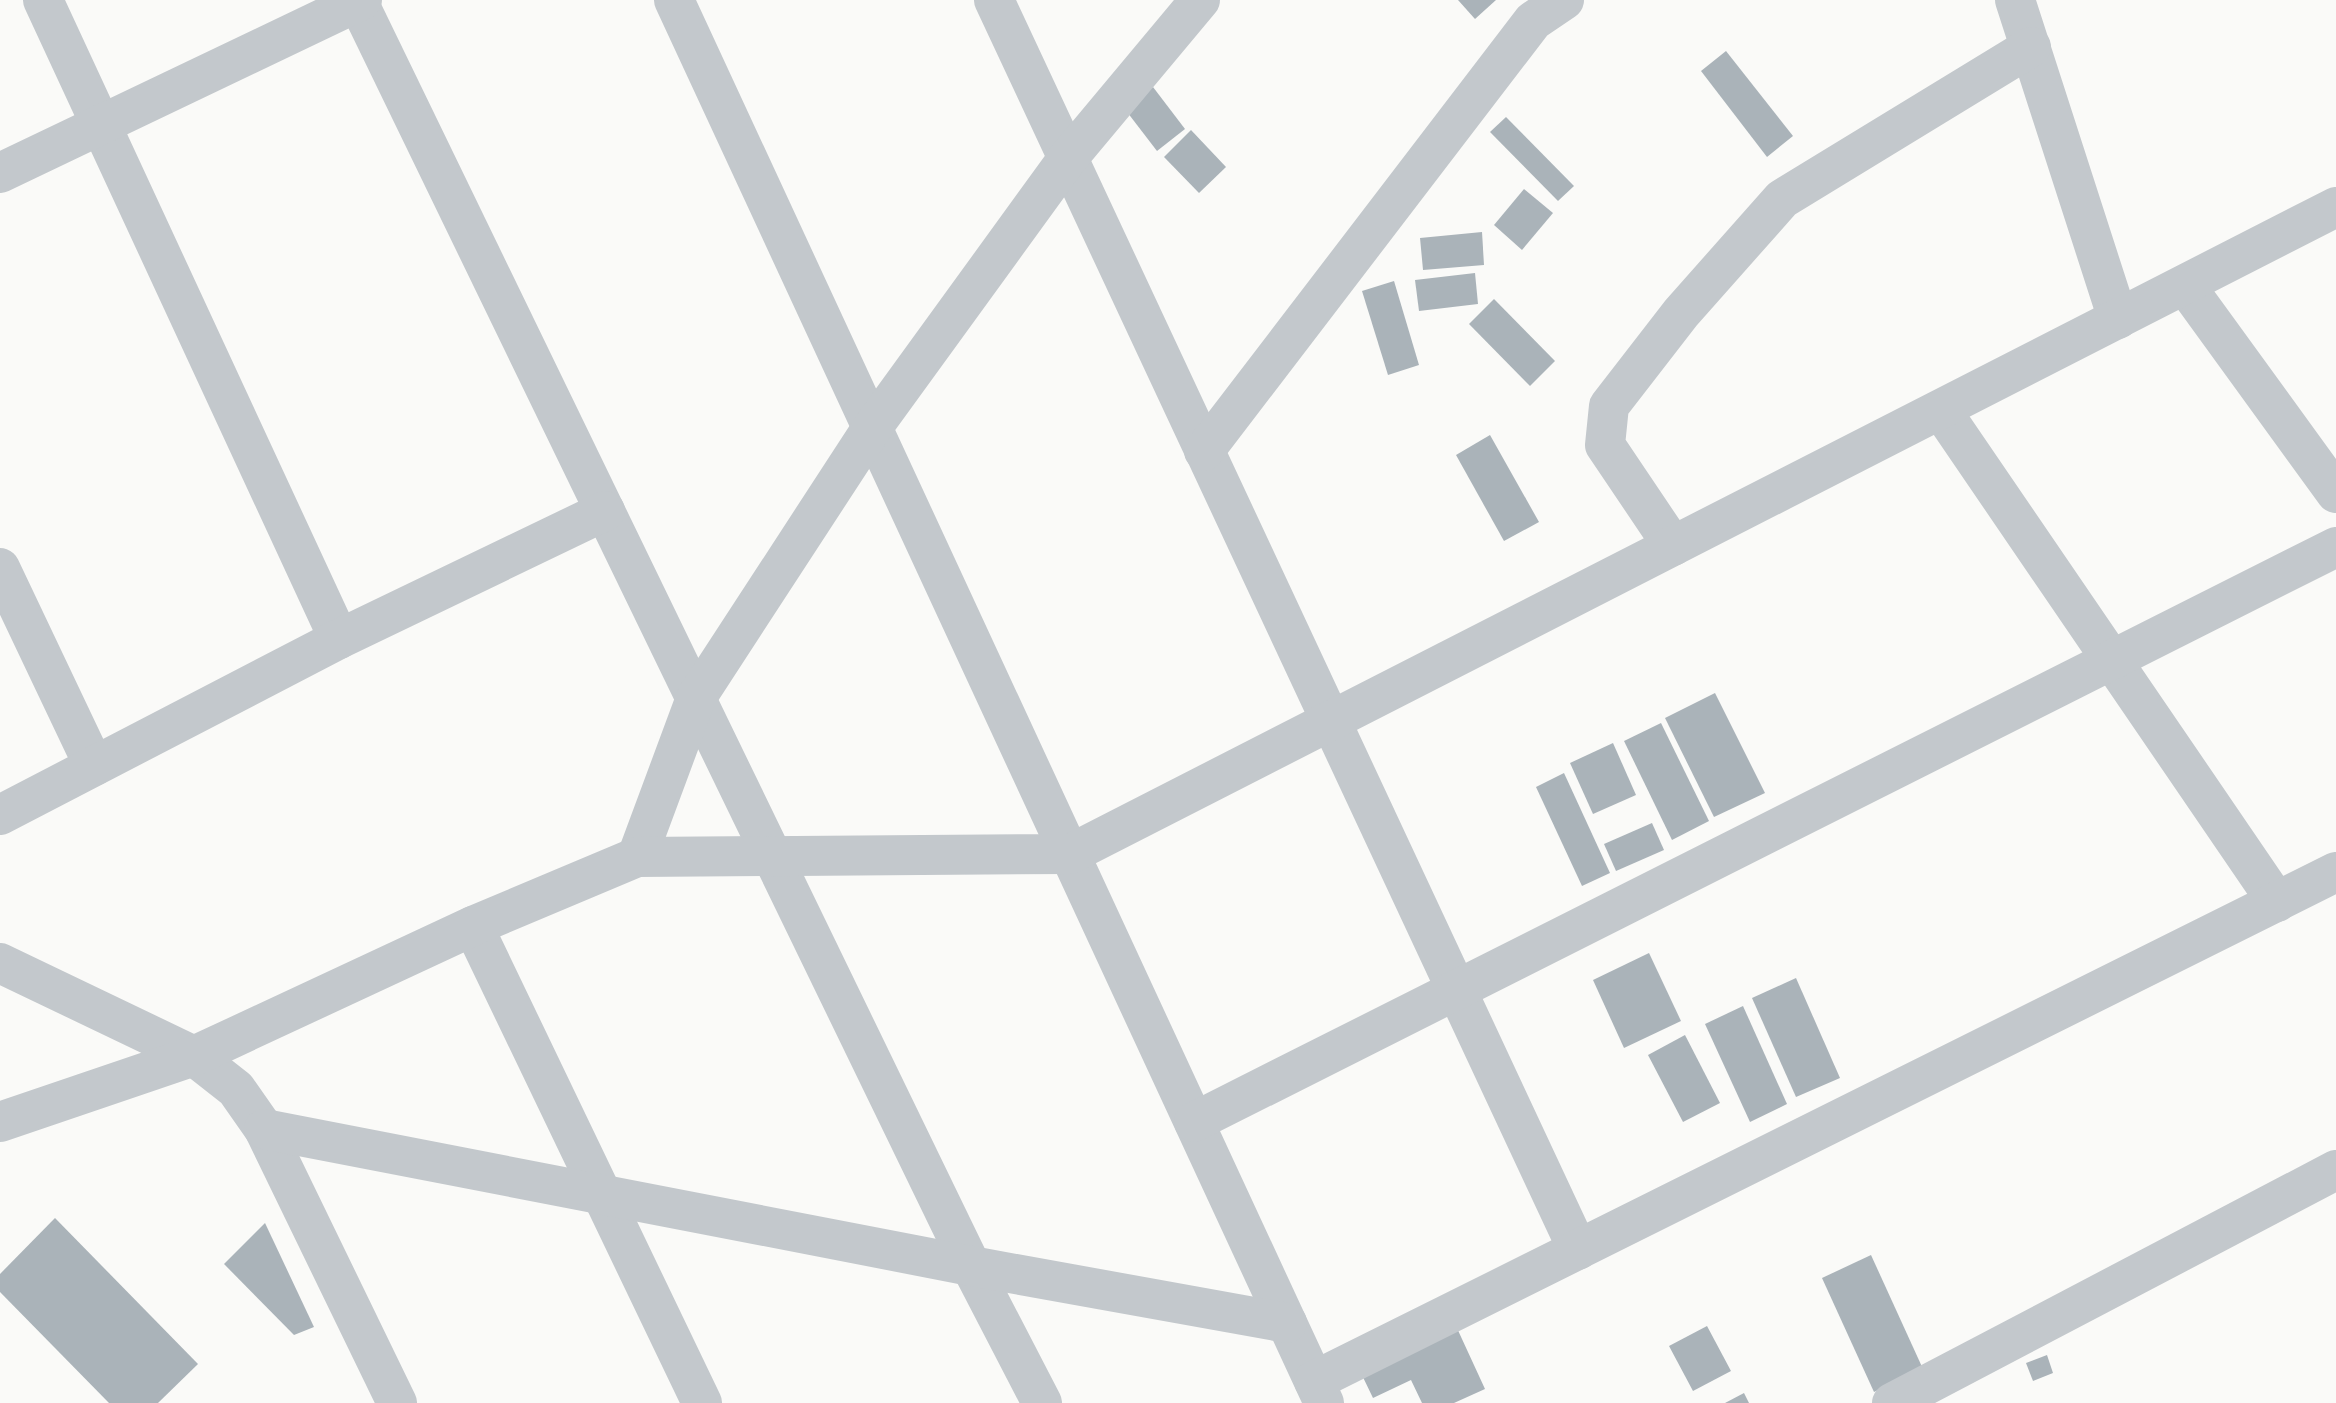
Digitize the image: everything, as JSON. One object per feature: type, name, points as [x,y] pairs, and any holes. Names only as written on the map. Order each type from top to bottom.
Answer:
[{"type":"street","points":[[43,0],[339,640]]},
{"type":"street","points":[[674,0],[1319,1392],[1578,1250],[2336,872]]},
{"type":"street","points":[[994,0],[1578,1250]]},
{"type":"street","points":[[636,857],[696,698],[872,428],[1068,158],[1200,0]]},
{"type":"street","points":[[1204,451],[1533,21],[1564,0]]},
{"type":"street","points":[[2015,0],[2118,319]]},
{"type":"street","points":[[0,173],[359,1],[1042,1403]]},
{"type":"street","points":[[1673,546],[1605,445],[1610,406],[1680,313],[1782,199],[2031,47]]},
{"type":"street","points":[[0,1122],[194,1056],[473,926],[636,857],[1070,854],[2336,206]]},
{"type":"street","points":[[2185,286],[2336,494]]},
{"type":"street","points":[[1941,410],[2277,902]]},
{"type":"street","points":[[0,815],[339,640],[605,511]]},
{"type":"street","points":[[1194,1122],[2336,547]]},
{"type":"street","points":[[0,568],[94,766]]},
{"type":"street","points":[[473,926],[702,1403]]},
{"type":"street","points":[[0,962],[194,1056],[236,1089],[264,1129],[398,1403]]},
{"type":"street","points":[[264,1129],[1288,1323]]},
{"type":"street","points":[[1892,1403],[2336,1170]]},
{"type":"building","points":[[1458,0],[1496,0],[1475,19]]},
{"type":"building","points":[[1726,51],[1793,136],[1767,157],[1701,71]]},
{"type":"building","points":[[1153,87],[1185,129],[1157,151],[1124,108]]},
{"type":"building","points":[[1506,117],[1574,186],[1558,201],[1490,132]]},
{"type":"building","points":[[1191,130],[1226,167],[1199,193],[1164,157]]},
{"type":"building","points":[[1524,189],[1553,213],[1522,250],[1494,225]]},
{"type":"building","points":[[1482,232],[1484,265],[1423,270],[1420,238]]},
{"type":"building","points":[[1475,273],[1478,304],[1419,311],[1415,280]]},
{"type":"building","points":[[1394,281],[1419,365],[1388,375],[1362,291]]},
{"type":"building","points":[[1494,299],[1555,361],[1530,386],[1469,324]]},
{"type":"building","points":[[1490,435],[1539,522],[1504,541],[1456,455]]},
{"type":"building","points":[[1715,693],[1765,793],[1714,817],[1665,718]]},
{"type":"building","points":[[1661,723],[1709,821],[1672,840],[1624,741]]},
{"type":"building","points":[[1613,743],[1636,795],[1593,814],[1570,763]]},
{"type":"building","points":[[1564,773],[1610,873],[1582,886],[1536,787]]},
{"type":"building","points":[[1652,823],[1664,850],[1616,871],[1604,844]]},
{"type":"building","points":[[1649,953],[1681,1021],[1624,1048],[1593,980]]},
{"type":"building","points":[[1796,978],[1840,1078],[1796,1097],[1752,998]]},
{"type":"building","points":[[1743,1006],[1787,1104],[1750,1122],[1705,1024]]},
{"type":"building","points":[[1685,1035],[1720,1103],[1683,1122],[1648,1055]]},
{"type":"building","points":[[55,1218],[198,1364],[158,1403],[109,1403],[0,1292],[0,1274]]},
{"type":"building","points":[[265,1223],[314,1327],[294,1335],[224,1264]]},
{"type":"building","points":[[1871,1255],[1923,1369],[1874,1392],[1822,1278]]},
{"type":"building","points":[[1456,1326],[1485,1389],[1454,1403],[1422,1403],[1411,1380],[1373,1398],[1360,1371]]},
{"type":"building","points":[[1707,1326],[1731,1371],[1693,1391],[1669,1346]]},
{"type":"building","points":[[2047,1355],[2053,1373],[2033,1381],[2026,1363]]},
{"type":"building","points":[[1744,1393],[1749,1403],[1725,1403]]}]
